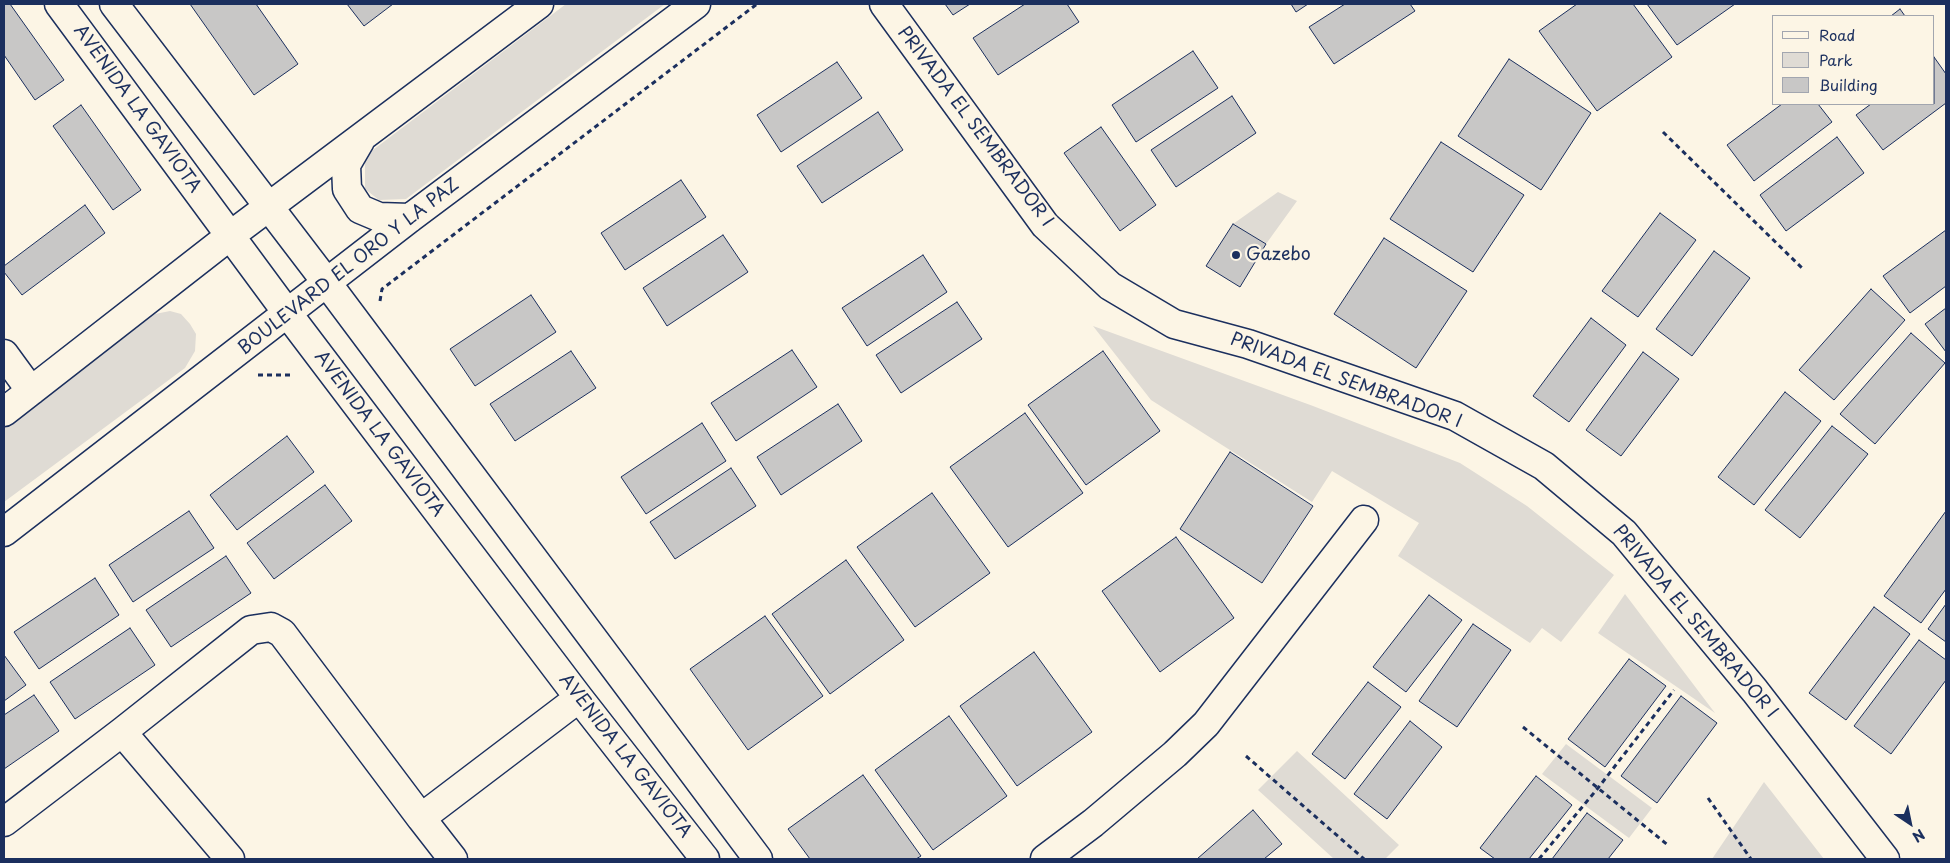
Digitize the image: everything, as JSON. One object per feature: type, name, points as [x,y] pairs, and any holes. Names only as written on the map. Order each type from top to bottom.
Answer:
[{"type":"street","name":"AVENIDA LA GAVIOTA","points":[[60,4],[288,314],[579,698],[705,859]]},
{"type":"street","points":[[114,4],[327,284],[758,859]]},
{"type":"street","points":[[4,412],[231,235],[539,4]]},
{"type":"street","name":"BOULEVARD EL ORO Y LA PAZ","points":[[4,532],[410,218],[696,4]]},
{"type":"street","name":"PRIVADA EL SEMBRADOR I","points":[[884,4],[1045,225],[1110,286],[1174,324],[1248,344],[1454,416],[1544,466],[1624,532],[1755,691],[1885,859]]},
{"type":"street","points":[[360,139],[346,165],[347,189],[360,209],[379,217],[410,218]]},
{"type":"street","points":[[4,354],[30,391]]},
{"type":"street","points":[[1045,859],[1100,817],[1175,754],[1206,724],[1364,520]]},
{"type":"street","points":[[4,822],[251,630],[271,627],[282,633],[453,859]]},
{"type":"street","points":[[421,818],[579,698]]},
{"type":"street","points":[[122,732],[230,859]]},
{"type":"path","points":[[372,345],[382,289],[757,4]]},
{"type":"path","points":[[1663,132],[1803,269]]},
{"type":"path","points":[[256,375],[335,375]]},
{"type":"path","points":[[1539,859],[1598,788],[1674,690]]},
{"type":"path","points":[[1523,727],[1669,846]]},
{"type":"path","points":[[1246,756],[1364,859]]},
{"type":"path","points":[[1708,798],[1751,859]]},
{"type":"green space","points":[[566,4],[665,4],[406,199],[379,200],[365,189],[365,156]]},
{"type":"green space","points":[[1278,192],[1297,201],[1266,244],[1233,224]]},
{"type":"green space","points":[[170,311],[181,314],[196,334],[195,351],[185,368],[4,502],[4,428],[155,314]]},
{"type":"green space","points":[[1093,326],[1313,406],[1460,463],[1527,506],[1614,575],[1561,642],[1542,628],[1530,643],[1398,556],[1419,523],[1332,471],[1312,502],[1151,400]]},
{"type":"green space","points":[[1625,594],[1715,713],[1598,633]]},
{"type":"green space","points":[[1566,744],[1652,808],[1629,838],[1542,774]]},
{"type":"green space","points":[[1297,751],[1399,845],[1385,859],[1334,859],[1258,790]]},
{"type":"green space","points":[[1764,782],[1824,859],[1712,859]]},
{"type":"building","points":[[4,4],[10,4],[64,80],[35,100],[4,55]]},
{"type":"building","points":[[190,4],[256,4],[298,64],[254,95]]},
{"type":"building","points":[[347,4],[393,4],[364,26]]},
{"type":"building","points":[[945,4],[970,4],[953,15]]},
{"type":"building","points":[[1025,4],[1067,4],[1079,22],[998,75],[973,38]]},
{"type":"building","points":[[1291,4],[1308,4],[1296,12]]},
{"type":"building","points":[[1345,4],[1410,4],[1415,11],[1334,64],[1309,27]]},
{"type":"building","points":[[1577,4],[1633,4],[1672,57],[1597,111],[1539,31]]},
{"type":"building","points":[[1647,4],[1735,4],[1677,45]]},
{"type":"building","points":[[1900,9],[1904,15],[1892,15]]},
{"type":"building","points":[[1193,51],[1218,88],[1136,142],[1112,105]]},
{"type":"building","points":[[1935,58],[1946,74],[1946,103],[1883,150],[1856,115],[1870,105],[1935,105]]},
{"type":"building","points":[[1509,59],[1591,113],[1541,190],[1458,136]]},
{"type":"building","points":[[837,62],[862,98],[781,152],[757,115]]},
{"type":"building","points":[[1232,96],[1256,133],[1176,187],[1151,150]]},
{"type":"building","points":[[81,105],[141,190],[113,210],[53,126]]},
{"type":"building","points":[[1781,105],[1819,105],[1832,122],[1754,181],[1727,145]]},
{"type":"building","points":[[878,112],[903,150],[822,203],[797,166]]},
{"type":"building","points":[[1101,127],[1156,205],[1120,231],[1064,153]]},
{"type":"building","points":[[1837,137],[1864,173],[1786,231],[1760,195]]},
{"type":"building","points":[[1441,142],[1524,195],[1473,272],[1390,219]]},
{"type":"building","points":[[681,180],[706,217],[625,270],[601,233]]},
{"type":"building","points":[[85,205],[105,233],[22,295],[4,272],[4,266]]},
{"type":"building","points":[[1660,213],[1696,240],[1638,317],[1602,291]]},
{"type":"building","name":"Gazebo","points":[[1233,224],[1266,244],[1240,287],[1206,266]]},
{"type":"building","points":[[1946,230],[1946,286],[1910,313],[1883,276]]},
{"type":"building","points":[[723,235],[748,272],[667,326],[643,288]]},
{"type":"building","points":[[1384,238],[1467,291],[1416,368],[1334,314]]},
{"type":"building","points":[[1714,251],[1750,278],[1692,356],[1656,329]]},
{"type":"building","points":[[923,255],[947,292],[867,346],[842,308]]},
{"type":"building","points":[[1871,289],[1905,320],[1834,400],[1799,370]]},
{"type":"building","points":[[531,295],[556,332],[475,386],[450,349]]},
{"type":"building","points":[[957,302],[982,339],[901,393],[876,355]]},
{"type":"building","points":[[1946,308],[1946,352],[1925,324]]},
{"type":"building","points":[[1591,318],[1626,345],[1569,422],[1533,396]]},
{"type":"building","points":[[1911,333],[1945,363],[1875,444],[1840,414]]},
{"type":"building","points":[[792,350],[817,387],[736,441],[711,403]]},
{"type":"building","points":[[571,351],[596,388],[515,441],[490,404]]},
{"type":"building","points":[[1103,351],[1160,431],[1086,485],[1028,405]]},
{"type":"building","points":[[1643,352],[1679,379],[1621,456],[1586,430]]},
{"type":"building","points":[[1785,392],[1821,421],[1754,505],[1718,477]]},
{"type":"building","points":[[838,404],[862,441],[781,495],[757,457]]},
{"type":"building","points":[[1025,413],[1083,493],[1008,547],[950,467]]},
{"type":"building","points":[[702,423],[726,461],[646,514],[621,477]]},
{"type":"building","points":[[1832,426],[1868,454],[1800,538],[1765,510]]},
{"type":"building","points":[[287,436],[314,472],[237,530],[210,495]]},
{"type":"building","points":[[1230,452],[1313,506],[1262,583],[1180,529]]},
{"type":"building","points":[[731,468],[756,506],[675,559],[650,522]]},
{"type":"building","points":[[325,485],[352,521],[274,579],[247,543]]},
{"type":"building","points":[[932,493],[990,573],[915,627],[857,547]]},
{"type":"building","points":[[189,511],[214,548],[133,602],[109,565]]},
{"type":"building","points":[[1946,511],[1946,589],[1921,623],[1884,596]]},
{"type":"building","points":[[1176,537],[1234,618],[1160,672],[1102,591]]},
{"type":"building","points":[[226,556],[251,593],[171,647],[146,610]]},
{"type":"building","points":[[846,560],[904,640],[830,694],[772,614]]},
{"type":"building","points":[[95,578],[119,615],[39,669],[14,632]]},
{"type":"building","points":[[1429,595],[1462,620],[1406,692],[1373,667]]},
{"type":"building","points":[[1946,604],[1946,642],[1928,629]]},
{"type":"building","points":[[1874,607],[1910,634],[1846,720],[1809,693]]},
{"type":"building","points":[[765,616],[823,696],[748,750],[690,669]]},
{"type":"building","points":[[1473,624],[1511,650],[1457,727],[1419,701]]},
{"type":"building","points":[[130,628],[155,665],[75,719],[50,682]]},
{"type":"building","points":[[1919,640],[1946,660],[1946,680],[1891,754],[1854,726]]},
{"type":"building","points":[[1034,652],[1092,732],[1017,786],[960,706]]},
{"type":"building","points":[[4,655],[26,685],[4,701]]},
{"type":"building","points":[[1629,659],[1666,686],[1605,767],[1568,739]]},
{"type":"building","points":[[1368,682],[1401,707],[1345,779],[1312,754]]},
{"type":"building","points":[[34,695],[59,731],[4,769],[4,715]]},
{"type":"building","points":[[1681,696],[1717,723],[1657,803],[1621,776]]},
{"type":"building","points":[[949,716],[1007,796],[933,850],[875,770]]},
{"type":"building","points":[[1410,721],[1442,747],[1387,819],[1354,794]]},
{"type":"building","points":[[863,775],[921,856],[916,859],[810,859],[788,829]]},
{"type":"building","points":[[1536,776],[1572,805],[1529,859],[1495,859],[1480,848]]},
{"type":"building","points":[[1253,810],[1282,844],[1264,859],[1197,859]]},
{"type":"building","points":[[1587,813],[1623,840],[1608,859],[1552,859]]},
{"type":"place","name":"Gazebo","points":[[1236,255]]}]
